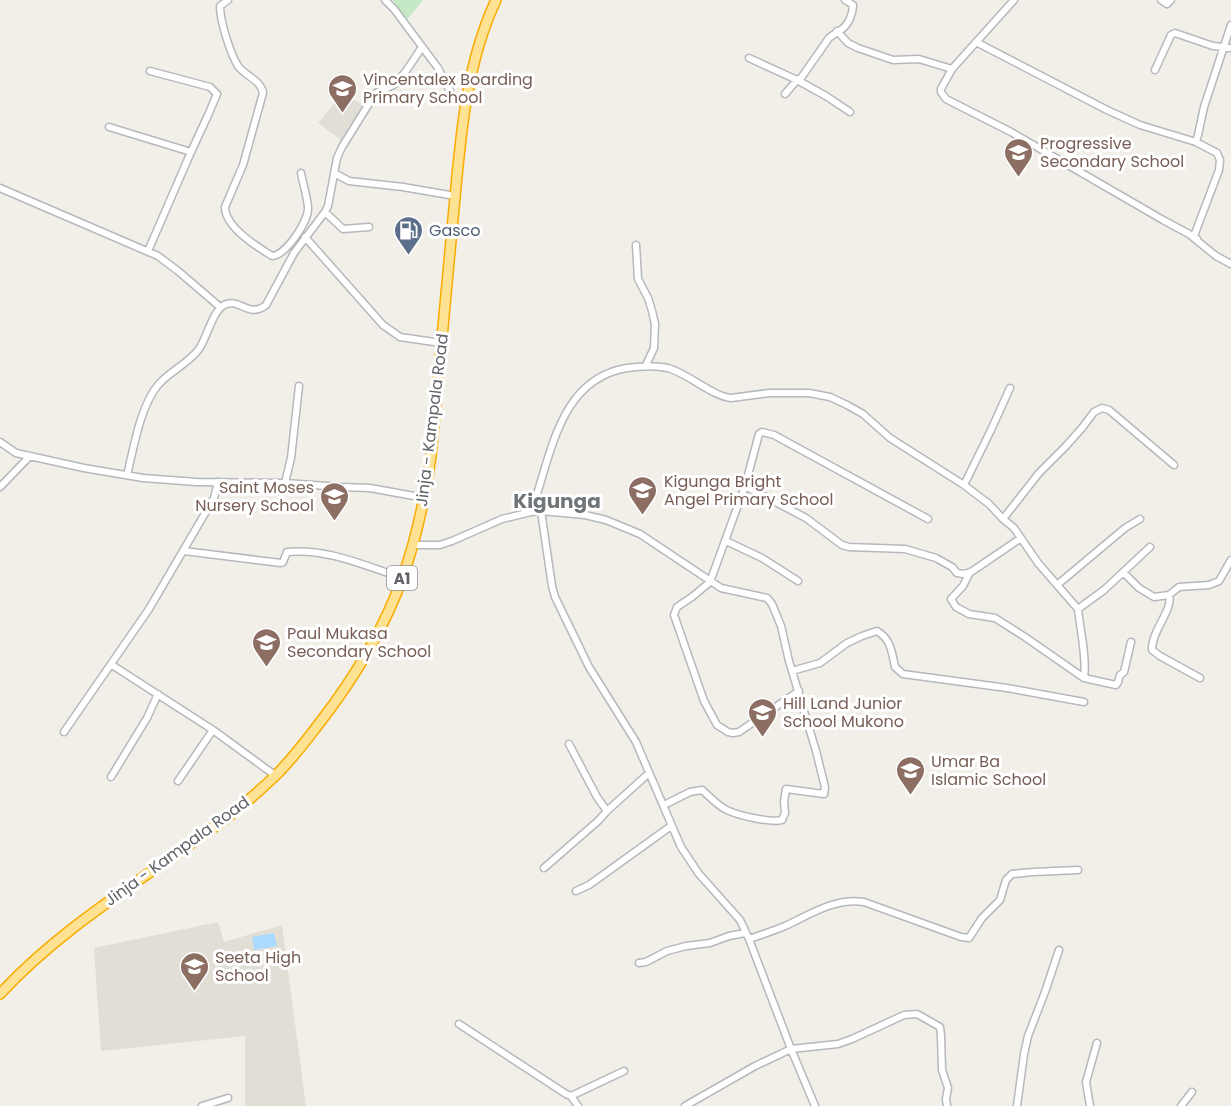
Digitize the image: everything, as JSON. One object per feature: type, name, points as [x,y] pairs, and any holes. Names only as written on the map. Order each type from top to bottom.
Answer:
[{"type":"highway","name":"Jinja - Kampala Road","points":[[0,994],[28,966],[87,916],[209,832],[276,776],[327,713],[362,662],[382,625],[403,578],[425,498],[465,104],[479,46],[496,0]]},
{"type":"street","points":[[228,0],[220,6],[226,36],[238,65],[260,85],[263,93],[243,165],[227,201],[225,213],[227,219],[236,228],[272,256],[280,255],[305,221],[308,208],[301,173]]},
{"type":"street","points":[[385,0],[438,68],[454,99],[465,104]]},
{"type":"street","points":[[785,94],[804,75],[833,34],[849,21],[854,5],[845,0]]},
{"type":"street","points":[[1014,0],[952,69],[940,92],[946,99],[1011,132],[1197,239],[1216,256],[1231,264]]},
{"type":"street","points":[[1161,0],[1167,4],[1171,0]]},
{"type":"street","points":[[1196,142],[1204,107],[1231,26]]},
{"type":"street","points":[[837,32],[848,43],[893,60],[919,59],[952,69]]},
{"type":"street","points":[[1155,70],[1171,35],[1175,33],[1214,46],[1231,48]]},
{"type":"street","points":[[976,42],[1107,110],[1140,125],[1196,142],[1217,153],[1220,160],[1219,170],[1194,236],[1197,239]]},
{"type":"street","points":[[127,475],[142,417],[159,384],[195,355],[220,307],[233,303],[260,310],[266,305],[294,253],[325,212],[331,194],[336,158],[342,147],[375,94],[379,90],[395,85],[422,47]]},
{"type":"street","points":[[749,58],[826,96],[850,112]]},
{"type":"street","points":[[148,251],[217,93],[210,87],[150,71]]},
{"type":"street","points":[[109,127],[191,152]]},
{"type":"street","points":[[334,173],[349,181],[455,196]]},
{"type":"street","points":[[0,188],[148,251],[167,262],[220,307]]},
{"type":"street","points":[[325,212],[343,229],[369,227]]},
{"type":"street","points":[[305,237],[383,325],[400,338],[441,343]]},
{"type":"street","points":[[636,245],[638,279],[648,298],[655,324],[654,348],[646,365]]},
{"type":"street","points":[[531,512],[555,435],[566,412],[586,386],[607,373],[646,365],[669,369],[725,397],[787,392],[830,397],[863,414],[891,438],[964,485],[989,504],[1014,528],[1038,563],[1078,609],[1084,656],[1084,678]]},
{"type":"street","points":[[285,483],[291,458],[299,386]]},
{"type":"street","points":[[964,485],[1010,388]]},
{"type":"street","points":[[1003,519],[1039,473],[1066,446],[1094,412],[1102,408],[1108,410],[1174,465]]},
{"type":"street","points":[[799,691],[739,732],[728,732],[717,725],[704,701],[674,615],[677,607],[710,582],[745,486],[759,434],[762,432],[774,435],[928,519]]},
{"type":"street","points":[[0,442],[16,453],[127,475],[186,481],[370,488],[425,498]]},
{"type":"street","points":[[0,487],[30,456]]},
{"type":"street","points":[[64,732],[149,609],[214,498],[218,482]]},
{"type":"street","points":[[745,486],[806,519],[849,548],[905,549],[936,558],[952,567],[957,573],[971,572],[1022,538]]},
{"type":"street","points":[[542,511],[555,597],[589,667],[636,742],[681,847],[699,874],[740,920],[815,1106]]},
{"type":"street","points":[[413,545],[440,545],[452,542],[502,519],[531,512],[585,515],[606,520],[640,534],[721,588],[758,595],[770,600],[781,626],[825,787],[824,794],[786,789],[785,813],[782,820],[776,821],[763,820],[726,810],[702,790],[690,792],[664,805]]},
{"type":"street","points":[[1057,585],[1125,528],[1140,519]]},
{"type":"street","points":[[726,541],[762,558],[798,581]]},
{"type":"street","points":[[1078,609],[1104,590],[1150,547]]},
{"type":"street","points":[[184,551],[282,563],[288,551],[308,550],[334,555],[403,578]]},
{"type":"street","points":[[1123,572],[1139,588],[1154,597],[1169,595],[1179,587],[1209,585],[1219,581],[1231,560]]},
{"type":"street","points":[[971,572],[963,586],[951,598],[956,607],[969,614],[995,618],[1084,678],[1116,685],[1120,675],[1124,672],[1131,642]]},
{"type":"street","points":[[1169,595],[1171,603],[1158,627],[1152,650],[1200,678]]},
{"type":"street","points":[[792,671],[820,663],[847,643],[877,631],[885,636],[892,650],[895,667],[903,674],[1007,688],[1084,702]]},
{"type":"street","points":[[112,665],[213,730],[276,776]]},
{"type":"street","points":[[111,777],[147,718],[158,694]]},
{"type":"street","points":[[178,781],[213,730]]},
{"type":"street","points":[[569,744],[607,811]]},
{"type":"street","points":[[544,868],[649,773]]},
{"type":"street","points":[[576,891],[589,885],[671,826]]},
{"type":"street","points":[[639,963],[686,946],[710,943],[729,936],[747,936],[782,927],[816,911],[850,901],[864,902],[969,938],[982,918],[1000,900],[1006,880],[1012,874],[1078,870]]},
{"type":"street","points":[[1017,1106],[1028,1036],[1059,950]]},
{"type":"street","points":[[689,1105],[755,1066],[791,1049],[838,1044],[896,1018],[917,1014],[940,1027],[942,1070],[948,1088],[947,1106]]},
{"type":"street","points":[[459,1024],[571,1096],[578,1106]]},
{"type":"street","points":[[1090,1106],[1086,1082],[1097,1043]]},
{"type":"street","points":[[571,1096],[624,1071]]},
{"type":"street","points":[[1181,1106],[1192,1092]]},
{"type":"street","points":[[202,1106],[228,1098]]},
{"type":"shaded area","name":"Vincentalex Boarding Primary School","points":[[341,95],[365,105],[342,141],[318,123]]},
{"type":"shaded area","name":"Seeta High School","points":[[218,922],[224,942],[282,925],[306,1106],[245,1106],[245,1036],[101,1051],[94,948]]},
{"type":"green space","points":[[393,0],[423,0],[406,21]]},
{"type":"water","points":[[274,933],[277,946],[254,950],[252,937]]},
{"type":"place","name":"Vincentalex Boarding Primary School","points":[[342,114]]},
{"type":"place","name":"Progressive Secondary School","points":[[1019,178]]},
{"type":"place","name":"Gasco","points":[[408,256]]},
{"type":"place","name":"Kigunga Bright Angel Primary School","points":[[643,516]]},
{"type":"place","name":"Saint Moses Nursery School","points":[[335,522]]},
{"type":"place","name":"Paul Mukasa Secondary School","points":[[266,668]]},
{"type":"place","name":"Hill Land Junior School Mukono","points":[[762,738]]},
{"type":"place","name":"Umar Ba Islamic School","points":[[910,796]]},
{"type":"place","name":"Seeta High School","points":[[194,992]]},
{"type":"district","name":"Kigunga","points":[[557,501]]}]
